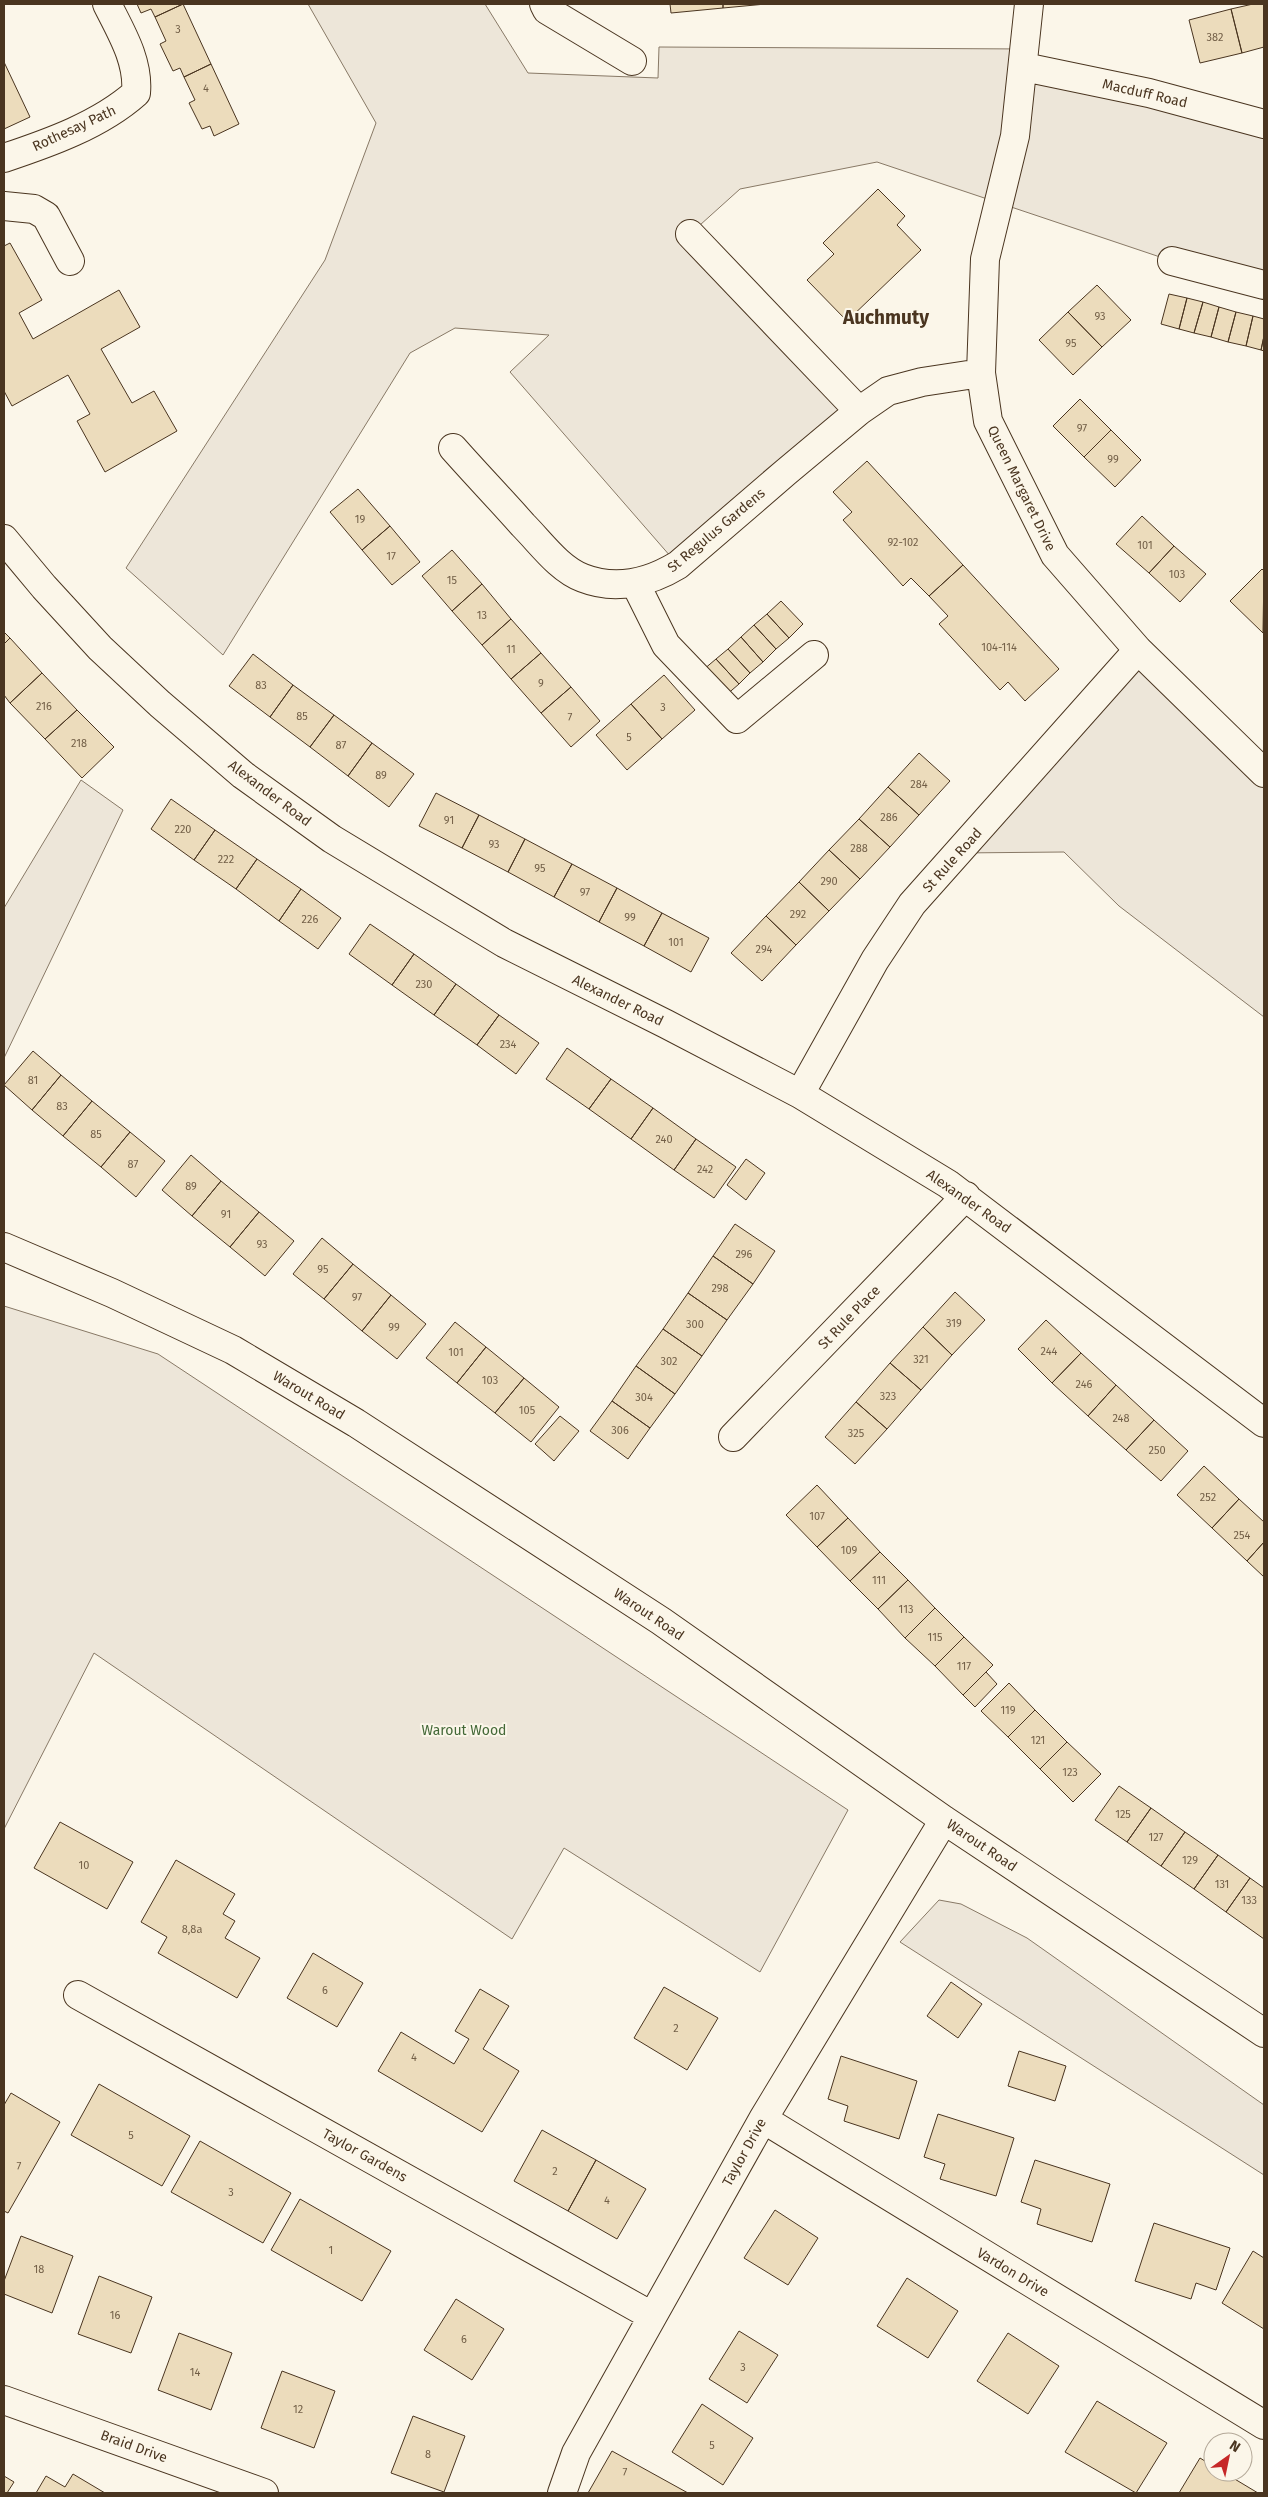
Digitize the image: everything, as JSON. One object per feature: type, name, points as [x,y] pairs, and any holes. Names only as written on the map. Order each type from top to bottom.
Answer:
[{"type":"street","name":"Rothesay Path","points":[[4,158],[34,148],[119,108],[136,93],[137,77],[125,41],[108,4]]},
{"type":"street","points":[[544,4],[547,10],[632,61]]},
{"type":"street","name":"Queen Margaret Drive","points":[[1029,4],[1024,67],[1015,136],[986,258],[981,373],[988,421],[1055,555],[1138,650],[1264,773]]},
{"type":"street","name":"Macduff Road","points":[[1024,67],[1149,92],[1264,124]]},
{"type":"street","points":[[4,206],[40,211],[46,216],[70,261]]},
{"type":"street","points":[[690,234],[859,411]]},
{"type":"street","points":[[1172,261],[1264,285]]},
{"type":"street","name":"St Regulus Gardens","points":[[453,448],[558,562],[582,578],[609,584],[635,583],[658,577],[678,565],[859,411],[888,390],[922,382],[981,373]]},
{"type":"street","name":"Alexander Road","points":[[4,539],[44,588],[100,648],[160,704],[243,775],[332,838],[504,943],[800,1094],[948,1184],[1264,1423]]},
{"type":"street","points":[[635,583],[666,645],[737,719],[814,655]]},
{"type":"street","name":"St Rule Road","points":[[800,1094],[874,960],[912,904],[1138,650]]},
{"type":"street","name":"St Rule Place","points":[[733,1438],[966,1196]]},
{"type":"street","name":"Warout Road","points":[[4,1247],[112,1293],[233,1350],[356,1423],[661,1621],[944,1820],[1264,2033]]},
{"type":"street","name":"Taylor Drive","points":[[562,2493],[576,2453],[763,2119],[944,1820]]},
{"type":"street","name":"Taylor Gardens","points":[[78,1995],[652,2316]]},
{"type":"street","name":"Vardon Drive","points":[[763,2119],[1264,2425]]},
{"type":"street","name":"Braid Drive","points":[[4,2400],[264,2493]]},
{"type":"green space","points":[[308,4],[485,4],[528,73],[658,78],[659,47],[1025,49],[1024,67],[1264,124],[1264,285],[1172,261],[877,162],[740,189],[690,234],[859,411],[678,565],[510,372],[549,335],[455,328],[410,353],[223,655],[126,568],[325,260],[376,123]]},
{"type":"green space","points":[[1138,650],[1264,773],[1264,1017],[1119,906],[1064,852],[958,853]]},
{"type":"green space","points":[[81,780],[123,810],[4,1058],[4,908]]},
{"type":"green space","name":"Warout Wood","points":[[4,1306],[158,1354],[848,1810],[760,1972],[564,1848],[512,1939],[94,1653],[4,1829]]},
{"type":"green space","points":[[939,1900],[961,1904],[1027,1938],[1264,2105],[1264,2175],[900,1942]]},
{"type":"building","points":[[137,4],[183,4],[155,17],[151,9],[141,13]]},
{"type":"building","points":[[183,4],[211,64],[184,77],[180,68],[173,71],[160,44],[166,41],[155,17]]},
{"type":"building","points":[[670,4],[723,4],[723,8],[671,13]]},
{"type":"building","points":[[723,4],[766,4],[723,8]]},
{"type":"building","points":[[1253,4],[1264,4],[1264,47],[1242,53],[1231,9]]},
{"type":"building","points":[[1231,9],[1242,53],[1200,63],[1189,20]]},
{"type":"building","points":[[4,62],[30,117],[4,129]]},
{"type":"building","points":[[211,64],[239,124],[214,136],[210,126],[202,129],[189,103],[195,100],[184,77]]},
{"type":"building","points":[[878,189],[905,216],[897,225],[921,250],[847,321],[807,280],[834,254],[823,243]]},
{"type":"building","points":[[10,243],[42,300],[19,313],[33,339],[119,290],[140,327],[101,349],[132,403],[154,391],[177,431],[105,472],[77,421],[90,414],[68,375],[12,406],[4,391],[4,246]]},
{"type":"building","points":[[1097,285],[1131,320],[1102,347],[1068,312]]},
{"type":"building","points":[[1169,294],[1187,298],[1179,329],[1161,324]]},
{"type":"building","points":[[1187,298],[1203,302],[1194,333],[1179,329]]},
{"type":"building","points":[[1203,302],[1219,307],[1211,337],[1194,333]]},
{"type":"building","points":[[1219,307],[1236,312],[1228,342],[1211,337]]},
{"type":"building","points":[[1068,312],[1102,347],[1073,375],[1039,340]]},
{"type":"building","points":[[1236,312],[1253,316],[1246,346],[1228,342]]},
{"type":"building","points":[[1253,316],[1264,319],[1264,336],[1261,350],[1246,346]]},
{"type":"building","points":[[1264,336],[1264,351],[1261,350]]},
{"type":"building","points":[[1080,399],[1111,430],[1084,457],[1053,426]]},
{"type":"building","points":[[1111,430],[1141,460],[1115,487],[1084,457]]},
{"type":"building","points":[[867,461],[963,565],[929,596],[911,578],[903,586],[843,520],[852,512],[833,492]]},
{"type":"building","points":[[358,489],[390,526],[362,550],[330,512]]},
{"type":"building","points":[[1142,516],[1174,546],[1149,573],[1116,544]]},
{"type":"building","points":[[390,526],[420,562],[392,585],[362,550]]},
{"type":"building","points":[[1174,546],[1206,574],[1180,602],[1149,573]]},
{"type":"building","points":[[452,550],[482,584],[452,611],[422,576]]},
{"type":"building","points":[[963,565],[1059,669],[1025,701],[1008,682],[1000,690],[939,624],[948,616],[929,596]]},
{"type":"building","points":[[1262,569],[1264,571],[1263,633],[1230,601]]},
{"type":"building","points":[[482,584],[511,619],[482,645],[452,611]]},
{"type":"building","points":[[781,601],[803,624],[789,638],[767,614]]},
{"type":"building","points":[[767,614],[789,638],[776,649],[754,625]]},
{"type":"building","points":[[511,619],[541,653],[511,679],[482,645]]},
{"type":"building","points":[[754,625],[776,649],[763,662],[741,637]]},
{"type":"building","points":[[4,632],[10,638],[4,644]]},
{"type":"building","points":[[741,637],[763,662],[750,673],[728,649]]},
{"type":"building","points":[[10,638],[42,673],[10,703],[4,695],[4,644]]},
{"type":"building","points":[[728,649],[750,673],[739,684],[716,659]]},
{"type":"building","points":[[541,653],[571,687],[541,713],[511,679]]},
{"type":"building","points":[[253,654],[293,685],[270,717],[229,686]]},
{"type":"building","points":[[716,659],[739,684],[725,696],[703,670]]},
{"type":"building","points":[[42,673],[77,710],[45,739],[10,703]]},
{"type":"building","points":[[664,675],[695,710],[662,739],[631,704]]},
{"type":"building","points":[[293,685],[334,715],[310,747],[270,717]]},
{"type":"building","points":[[571,687],[600,721],[571,747],[541,713]]},
{"type":"building","points":[[631,704],[662,739],[627,770],[596,735]]},
{"type":"building","points":[[77,710],[114,747],[82,778],[45,739]]},
{"type":"building","points":[[334,715],[372,743],[348,776],[310,747]]},
{"type":"building","points":[[372,743],[414,774],[389,807],[348,776]]},
{"type":"building","points":[[919,753],[950,781],[919,815],[888,787]]},
{"type":"building","points":[[888,787],[919,815],[890,847],[859,819]]},
{"type":"building","points":[[436,793],[479,815],[462,848],[419,826]]},
{"type":"building","points":[[171,799],[215,830],[194,860],[151,829]]},
{"type":"building","points":[[479,815],[525,839],[508,872],[462,848]]},
{"type":"building","points":[[859,819],[890,847],[860,879],[829,850]]},
{"type":"building","points":[[215,830],[257,859],[236,889],[194,860]]},
{"type":"building","points":[[525,839],[572,864],[554,897],[508,872]]},
{"type":"building","points":[[829,850],[860,879],[829,911],[799,882]]},
{"type":"building","points":[[257,859],[301,889],[279,921],[236,889]]},
{"type":"building","points":[[572,864],[617,888],[599,922],[554,897]]},
{"type":"building","points":[[799,882],[829,911],[796,945],[766,916]]},
{"type":"building","points":[[617,888],[662,913],[644,946],[599,922]]},
{"type":"building","points":[[301,889],[341,918],[318,949],[279,921]]},
{"type":"building","points":[[662,913],[709,938],[691,972],[644,946]]},
{"type":"building","points":[[766,916],[796,945],[762,981],[731,953]]},
{"type":"building","points":[[370,924],[414,954],[392,985],[349,954]]},
{"type":"building","points":[[414,954],[456,984],[434,1015],[392,985]]},
{"type":"building","points":[[456,984],[499,1015],[477,1045],[434,1015]]},
{"type":"building","points":[[499,1015],[539,1043],[516,1074],[477,1045]]},
{"type":"building","points":[[567,1048],[611,1079],[589,1109],[546,1079]]},
{"type":"building","points":[[33,1051],[61,1075],[32,1110],[4,1085]]},
{"type":"building","points":[[61,1075],[92,1101],[63,1136],[32,1110]]},
{"type":"building","points":[[611,1079],[653,1108],[631,1139],[589,1109]]},
{"type":"building","points":[[92,1101],[130,1132],[101,1167],[63,1136]]},
{"type":"building","points":[[653,1108],[696,1139],[674,1170],[631,1139]]},
{"type":"building","points":[[130,1132],[165,1161],[136,1197],[101,1167]]},
{"type":"building","points":[[696,1139],[736,1167],[714,1198],[674,1170]]},
{"type":"building","points":[[191,1155],[221,1181],[192,1216],[162,1190]]},
{"type":"building","points":[[746,1159],[765,1173],[746,1200],[727,1185]]},
{"type":"building","points":[[221,1181],[259,1212],[230,1247],[192,1216]]},
{"type":"building","points":[[259,1212],[294,1241],[265,1276],[230,1247]]},
{"type":"building","points":[[735,1224],[775,1251],[753,1284],[713,1256]]},
{"type":"building","points":[[322,1238],[353,1264],[324,1299],[293,1274]]},
{"type":"building","points":[[713,1256],[753,1284],[727,1320],[688,1293]]},
{"type":"building","points":[[353,1264],[391,1295],[362,1331],[324,1299]]},
{"type":"building","points":[[955,1292],[985,1320],[952,1355],[923,1327]]},
{"type":"building","points":[[688,1293],[727,1320],[702,1356],[663,1329]]},
{"type":"building","points":[[391,1295],[426,1324],[397,1359],[362,1331]]},
{"type":"building","points":[[1046,1320],[1081,1353],[1052,1383],[1018,1349]]},
{"type":"building","points":[[455,1322],[486,1347],[457,1383],[426,1358]]},
{"type":"building","points":[[923,1327],[952,1355],[921,1390],[890,1363]]},
{"type":"building","points":[[663,1329],[702,1356],[675,1394],[636,1366]]},
{"type":"building","points":[[486,1347],[524,1378],[495,1413],[457,1383]]},
{"type":"building","points":[[1081,1353],[1116,1385],[1088,1416],[1052,1383]]},
{"type":"building","points":[[890,1363],[921,1390],[887,1429],[856,1402]]},
{"type":"building","points":[[636,1366],[675,1394],[650,1428],[612,1401]]},
{"type":"building","points":[[524,1378],[559,1407],[531,1442],[495,1413]]},
{"type":"building","points":[[1116,1385],[1154,1420],[1126,1450],[1088,1416]]},
{"type":"building","points":[[612,1401],[650,1428],[628,1459],[590,1431]]},
{"type":"building","points":[[856,1402],[887,1429],[855,1464],[825,1437]]},
{"type":"building","points":[[560,1416],[579,1431],[554,1461],[535,1444]]},
{"type":"building","points":[[1154,1420],[1188,1451],[1161,1481],[1126,1450]]},
{"type":"building","points":[[1204,1466],[1239,1499],[1212,1528],[1177,1495]]},
{"type":"building","points":[[817,1485],[848,1518],[817,1547],[786,1515]]},
{"type":"building","points":[[1239,1499],[1264,1522],[1264,1542],[1247,1561],[1212,1528]]},
{"type":"building","points":[[848,1518],[880,1552],[850,1581],[817,1547]]},
{"type":"building","points":[[1264,1542],[1264,1577],[1247,1561]]},
{"type":"building","points":[[880,1552],[908,1580],[878,1609],[850,1581]]},
{"type":"building","points":[[908,1580],[935,1608],[905,1638],[878,1609]]},
{"type":"building","points":[[935,1608],[964,1637],[935,1666],[905,1638]]},
{"type":"building","points":[[964,1637],[993,1665],[963,1695],[935,1666]]},
{"type":"building","points":[[986,1672],[997,1684],[975,1707],[963,1695]]},
{"type":"building","points":[[1009,1683],[1035,1710],[1008,1737],[981,1711]]},
{"type":"building","points":[[1035,1710],[1067,1742],[1040,1769],[1008,1737]]},
{"type":"building","points":[[1067,1742],[1101,1774],[1073,1802],[1040,1769]]},
{"type":"building","points":[[1119,1786],[1151,1808],[1127,1842],[1095,1820]]},
{"type":"building","points":[[1151,1808],[1185,1832],[1161,1866],[1127,1842]]},
{"type":"building","points":[[60,1822],[133,1862],[107,1909],[34,1868]]},
{"type":"building","points":[[1185,1832],[1218,1855],[1194,1889],[1161,1866]]},
{"type":"building","points":[[1218,1855],[1250,1878],[1226,1912],[1194,1889]]},
{"type":"building","points":[[176,1860],[235,1894],[223,1914],[235,1921],[225,1938],[260,1958],[237,1998],[158,1953],[167,1937],[141,1922]]},
{"type":"building","points":[[1250,1878],[1264,1888],[1264,1939],[1226,1912]]},
{"type":"building","points":[[313,1953],[363,1983],[337,2027],[287,1998]]},
{"type":"building","points":[[951,1982],[982,2004],[958,2038],[927,2016]]},
{"type":"building","points":[[664,1987],[718,2018],[687,2070],[634,2038]]},
{"type":"building","points":[[480,1989],[509,2006],[483,2049],[519,2071],[482,2132],[378,2071],[401,2032],[454,2064],[469,2039],[455,2031]]},
{"type":"building","points":[[1019,2051],[1066,2066],[1055,2101],[1008,2086]]},
{"type":"building","points":[[841,2056],[917,2081],[899,2139],[844,2121],[848,2106],[828,2099]]},
{"type":"building","points":[[99,2084],[190,2136],[162,2186],[71,2135]]},
{"type":"building","points":[[11,2093],[60,2122],[8,2213],[4,2211],[4,2105]]},
{"type":"building","points":[[938,2114],[1014,2138],[996,2196],[940,2179],[945,2164],[924,2157]]},
{"type":"building","points":[[542,2130],[596,2160],[568,2211],[514,2181]]},
{"type":"building","points":[[200,2141],[291,2193],[263,2243],[171,2192]]},
{"type":"building","points":[[596,2160],[646,2189],[617,2239],[568,2211]]},
{"type":"building","points":[[1035,2160],[1110,2184],[1092,2242],[1037,2224],[1041,2209],[1021,2202]]},
{"type":"building","points":[[300,2199],[391,2251],[362,2301],[271,2250]]},
{"type":"building","points":[[775,2210],[818,2238],[788,2285],[744,2258]]},
{"type":"building","points":[[1154,2223],[1230,2248],[1216,2290],[1196,2283],[1191,2299],[1135,2281]]},
{"type":"building","points":[[21,2236],[73,2256],[52,2313],[4,2294],[4,2281]]},
{"type":"building","points":[[1253,2251],[1264,2258],[1264,2329],[1222,2303]]},
{"type":"building","points":[[99,2276],[152,2297],[131,2353],[78,2334]]},
{"type":"building","points":[[907,2278],[958,2311],[928,2358],[877,2326]]},
{"type":"building","points":[[456,2299],[504,2329],[472,2380],[424,2350]]},
{"type":"building","points":[[739,2331],[778,2355],[747,2403],[709,2379]]},
{"type":"building","points":[[179,2333],[232,2353],[211,2410],[158,2390]]},
{"type":"building","points":[[1008,2333],[1059,2366],[1028,2414],[977,2381]]},
{"type":"building","points":[[282,2371],[335,2391],[314,2448],[261,2428]]},
{"type":"building","points":[[1097,2401],[1167,2443],[1136,2493],[1065,2452]]},
{"type":"building","points":[[702,2404],[753,2438],[723,2485],[672,2452]]},
{"type":"building","points":[[413,2416],[465,2436],[444,2492],[391,2473]]},
{"type":"building","points":[[612,2451],[688,2493],[588,2493]]},
{"type":"building","points":[[1200,2458],[1203,2460],[1203,2482],[1240,2482],[1258,2493],[1179,2493]]},
{"type":"building","points":[[73,2474],[105,2493],[36,2493],[46,2476],[65,2487]]},
{"type":"building","points":[[4,2476],[14,2482],[7,2493],[4,2493]]},
{"type":"district","name":"Auchmuty","points":[[886,317]]}]
